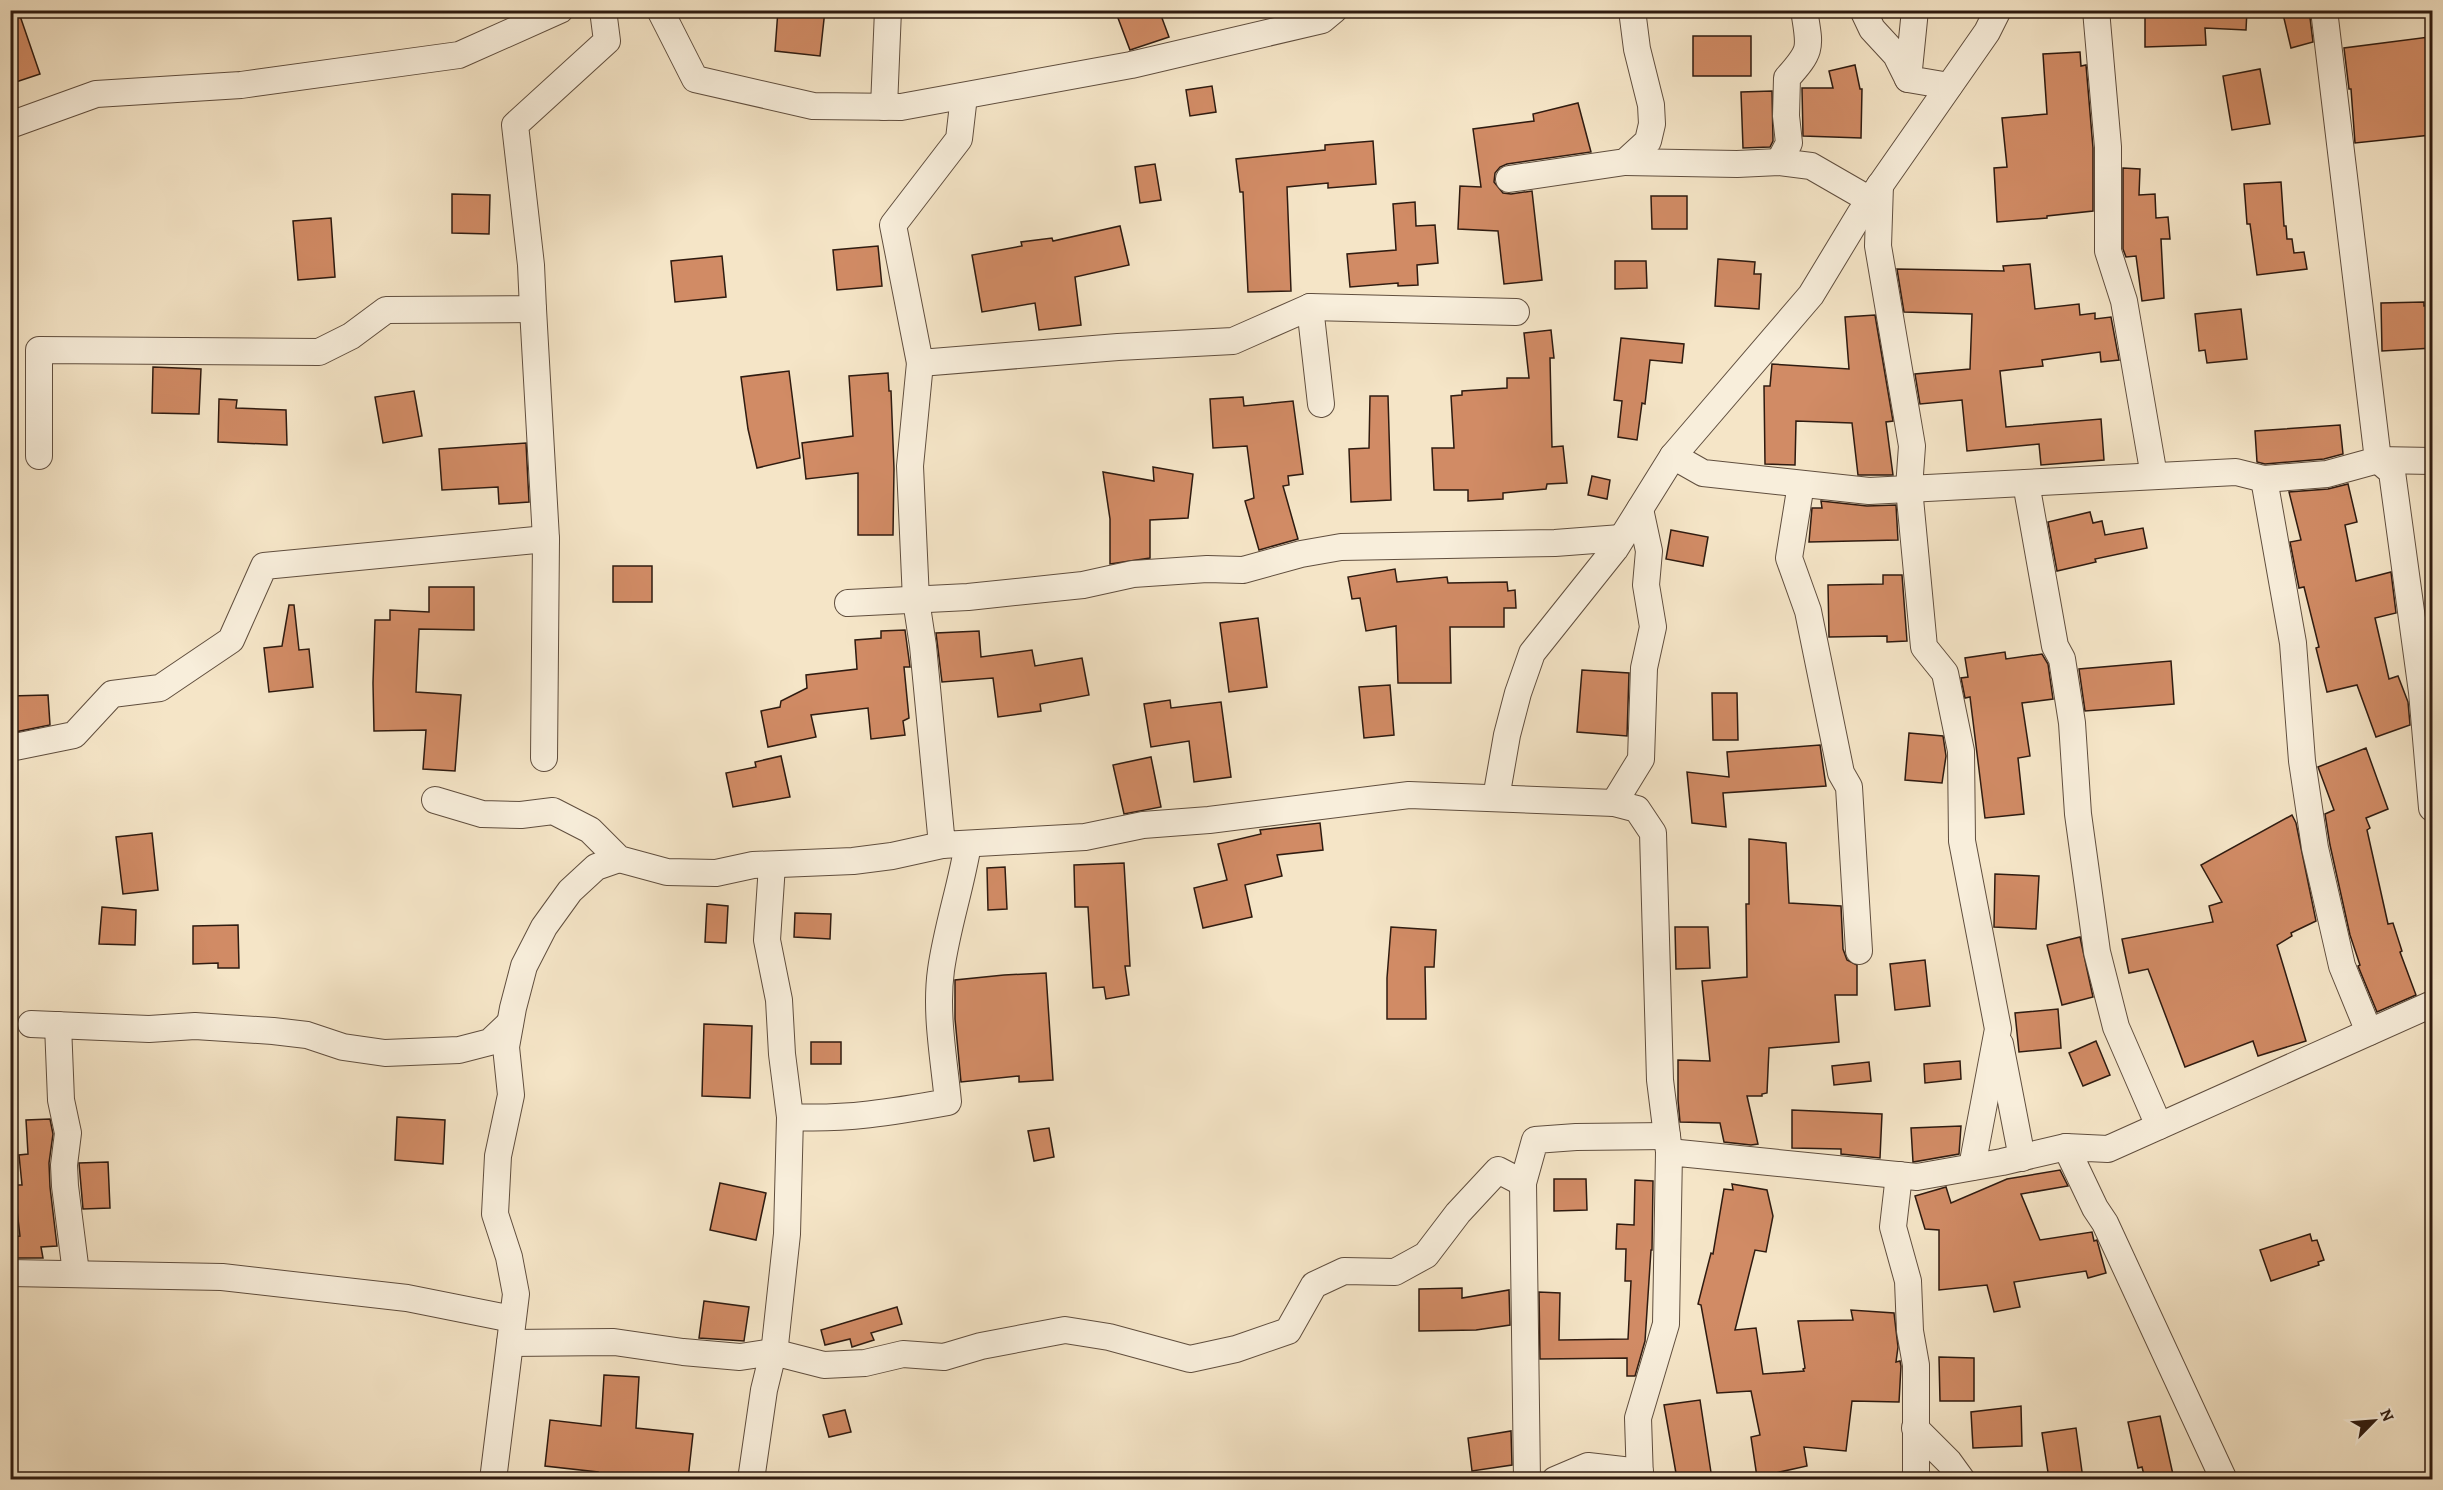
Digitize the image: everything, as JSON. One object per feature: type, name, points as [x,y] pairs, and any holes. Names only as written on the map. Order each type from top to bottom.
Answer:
[{"type":"street","points":[[10,125],[96,94],[242,85],[459,55],[560,10]]},
{"type":"street","points":[[544,758],[546,539],[531,265],[515,125],[607,41],[603,10]]},
{"type":"street","points":[[660,10],[695,79],[813,106],[884,107],[901,107],[1131,65],[1322,21],[1334,10]]},
{"type":"street","points":[[884,107],[888,10]]},
{"type":"street","points":[[1626,162],[1648,141],[1652,123],[1651,105],[1636,49],[1632,10]]},
{"type":"street","points":[[1779,162],[1789,142],[1786,116],[1787,78],[1801,62],[1809,45],[1804,10]]},
{"type":"street","points":[[1863,10],[1872,29],[1896,55],[1908,79]]},
{"type":"street","points":[[1908,79],[1915,10]]},
{"type":"street","points":[[1496,798],[1507,735],[1532,653],[1575,601],[1621,538],[1673,456],[1811,295],[1875,192],[1987,32],[1998,10]]},
{"type":"street","points":[[2096,10],[2108,147],[2108,251],[2124,301],[2154,476]]},
{"type":"street","points":[[2324,10],[2378,460],[2392,472],[2422,692],[2433,808]]},
{"type":"street","points":[[1908,79],[1949,86]]},
{"type":"street","points":[[942,845],[923,646],[916,600],[910,466],[920,363],[893,225],[959,139],[964,96]]},
{"type":"street","points":[[1509,179],[1626,162],[1737,164],[1779,162],[1812,166],[1875,192]]},
{"type":"street","points":[[1875,192],[1878,246],[1912,446],[1909,489],[1924,647],[1945,673],[1961,751],[1962,841],[2022,1158]]},
{"type":"street","points":[[920,363],[1118,347],[1233,341],[1310,307],[1516,312]]},
{"type":"street","points":[[1310,307],[1321,404]]},
{"type":"street","points":[[39,456],[39,350],[319,352],[351,336],[386,310],[533,309]]},
{"type":"street","points":[[1673,456],[1703,473],[1869,490],[2236,472],[2264,479],[2327,474],[2378,460],[2433,460]]},
{"type":"street","points":[[2264,479],[2294,643],[2302,761],[2315,848],[2342,966],[2369,1032]]},
{"type":"street","points":[[2026,483],[2055,646],[2062,659],[2072,723],[2078,814],[2097,952],[2116,1027],[2158,1126]]},
{"type":"street","points":[[1801,484],[1789,558],[1808,611],[1841,773],[1849,787],[1859,951]]},
{"type":"street","points":[[1614,803],[1641,759],[1644,668],[1653,627],[1646,585],[1649,551],[1640,509]]},
{"type":"street","points":[[848,603],[968,597],[1083,585],[1133,574],[1207,569],[1243,570],[1301,554],[1341,547],[1555,543],[1621,538]]},
{"type":"street","points":[[10,748],[74,735],[112,694],[160,688],[231,640],[264,566],[546,539]]},
{"type":"street","points":[[435,800],[482,814],[521,815],[554,811],[590,830],[619,859],[667,872],[716,873],[753,865],[892,856],[942,845],[1085,837],[1143,825],[1209,820],[1409,795],[1614,803],[1637,809],[1653,833],[1660,1080],[1668,1144],[1666,1324],[1638,1418],[1640,1476],[1588,1466],[1555,1479]]},
{"type":"street","points":[[790,1117],[830,1119],[862,1117],[948,1102],[939,1012],[941,971],[962,882],[968,844]]},
{"type":"street","points":[[494,1479],[516,1294],[495,1215],[498,1156],[511,1095],[507,1047],[510,1023],[524,966],[544,927],[570,891],[596,867],[619,859]]},
{"type":"street","points":[[751,1479],[764,1390],[773,1352],[787,1234],[790,1117],[782,1054],[779,1000],[767,940],[772,865]]},
{"type":"street","points":[[1527,1479],[1523,1183],[1535,1140],[1576,1137],[1668,1144],[1917,1177],[2022,1158],[2066,1147],[2108,1149],[2433,1004]]},
{"type":"street","points":[[31,1024],[149,1029],[195,1026],[273,1031],[307,1035],[343,1047],[395,1053],[459,1050],[490,1042],[510,1023]]},
{"type":"street","points":[[58,1025],[61,1100],[68,1133],[64,1165],[65,1186],[76,1273]]},
{"type":"street","points":[[1972,1167],[1998,1029]]},
{"type":"street","points":[[2066,1147],[2110,1234],[2224,1479]]},
{"type":"street","points":[[10,1273],[222,1277],[407,1298],[511,1331],[740,1357],[773,1352],[824,1365],[865,1363],[903,1354],[944,1357],[981,1346],[1065,1330],[1109,1338],[1190,1359],[1236,1349],[1288,1331],[1314,1285],[1344,1271],[1395,1272],[1426,1255],[1458,1213],[1498,1170],[1523,1183]]},
{"type":"street","points":[[1899,1175],[1893,1227],[1908,1281],[1910,1332],[1916,1365],[1916,1479]]},
{"type":"street","points":[[1915,1428],[1949,1462],[1962,1479]]},
{"type":"building","points":[[10,10],[18,10],[40,74],[10,84]]},
{"type":"building","points":[[778,10],[825,10],[820,56],[775,51]]},
{"type":"building","points":[[1115,10],[1159,10],[1169,37],[1130,50]]},
{"type":"building","points":[[2145,10],[2247,10],[2246,30],[2205,28],[2206,45],[2145,47]]},
{"type":"building","points":[[2282,10],[2309,10],[2313,42],[2291,48]]},
{"type":"building","points":[[1693,36],[1751,36],[1751,76],[1693,76]]},
{"type":"building","points":[[2429,37],[2433,64],[2433,119],[2429,120],[2431,135],[2355,143],[2351,89],[2349,89],[2344,48]]},
{"type":"building","points":[[2080,52],[2081,66],[2086,65],[2093,148],[2093,211],[1997,222],[1994,168],[2007,167],[2002,118],[2047,114],[2043,54]]},
{"type":"building","points":[[1855,65],[1860,89],[1862,89],[1861,138],[1803,136],[1802,88],[1833,88],[1829,71]]},
{"type":"building","points":[[2260,69],[2270,124],[2232,130],[2223,76]]},
{"type":"building","points":[[1212,86],[1216,112],[1190,116],[1186,90]]},
{"type":"building","points":[[1772,91],[1773,141],[1770,147],[1743,148],[1741,92]]},
{"type":"building","points":[[1578,103],[1591,152],[1507,164],[1495,173],[1494,182],[1503,193],[1532,191],[1542,280],[1504,284],[1498,231],[1458,229],[1460,186],[1481,187],[1473,129],[1534,121],[1533,114]]},
{"type":"building","points":[[1373,141],[1376,184],[1328,188],[1328,183],[1287,187],[1291,291],[1248,292],[1243,192],[1240,192],[1236,159],[1325,150],[1325,145]]},
{"type":"building","points":[[1155,164],[1161,200],[1140,203],[1135,167]]},
{"type":"building","points":[[2123,168],[2140,169],[2139,195],[2155,194],[2156,218],[2168,217],[2170,239],[2161,239],[2164,298],[2142,301],[2136,256],[2126,257],[2123,249]]},
{"type":"building","points":[[2281,182],[2287,239],[2292,239],[2294,253],[2304,252],[2307,269],[2257,275],[2250,224],[2247,224],[2244,184]]},
{"type":"building","points":[[452,194],[490,195],[489,234],[452,233]]},
{"type":"building","points":[[1651,196],[1687,196],[1687,229],[1652,229]]},
{"type":"building","points":[[1415,202],[1416,226],[1435,225],[1438,263],[1417,265],[1418,285],[1398,286],[1398,283],[1350,287],[1347,254],[1396,250],[1393,204]]},
{"type":"building","points":[[331,218],[335,277],[298,280],[293,221]]},
{"type":"building","points":[[1120,226],[1129,265],[1075,277],[1081,325],[1039,330],[1035,303],[982,312],[972,255],[1022,246],[1021,242],[1052,238],[1053,241]]},
{"type":"building","points":[[878,246],[882,286],[837,290],[833,250]]},
{"type":"building","points":[[722,256],[726,297],[675,302],[671,261]]},
{"type":"building","points":[[1718,259],[1755,262],[1754,274],[1761,274],[1759,309],[1715,306]]},
{"type":"building","points":[[1615,261],[1646,261],[1647,288],[1615,289]]},
{"type":"building","points":[[2030,264],[2035,309],[2079,304],[2080,315],[2095,313],[2095,319],[2111,317],[2119,360],[2101,362],[2100,352],[2042,360],[2043,366],[2000,371],[2006,427],[2101,419],[2104,460],[2041,465],[2039,444],[1967,451],[1962,400],[1920,404],[1915,374],[1970,369],[1972,314],[1904,312],[1897,269],[2004,271],[2003,266]]},
{"type":"building","points":[[2424,302],[2424,306],[2433,305],[2433,348],[2382,351],[2381,303]]},
{"type":"building","points":[[2241,309],[2247,359],[2207,363],[2205,350],[2199,351],[2195,314]]},
{"type":"building","points":[[1875,315],[1893,421],[1886,422],[1893,475],[1858,475],[1852,423],[1796,421],[1795,465],[1765,464],[1764,386],[1770,386],[1772,364],[1849,369],[1845,317]]},
{"type":"building","points":[[1551,330],[1554,358],[1550,358],[1552,447],[1563,446],[1567,483],[1547,484],[1546,489],[1503,493],[1503,499],[1468,501],[1468,490],[1434,490],[1432,448],[1454,448],[1451,396],[1462,395],[1462,391],[1507,388],[1507,378],[1529,378],[1524,333]]},
{"type":"building","points":[[1621,338],[1684,344],[1682,363],[1650,360],[1645,404],[1642,403],[1637,440],[1618,437],[1622,401],[1614,400]]},
{"type":"building","points":[[153,367],[201,369],[199,414],[152,413]]},
{"type":"building","points":[[789,371],[800,458],[757,468],[748,429],[741,377]]},
{"type":"building","points":[[888,373],[889,391],[891,391],[894,469],[893,535],[858,535],[858,473],[806,479],[802,443],[853,436],[849,376]]},
{"type":"building","points":[[414,391],[422,436],[383,443],[375,397]]},
{"type":"building","points":[[1370,396],[1388,396],[1391,500],[1351,502],[1349,449],[1369,448]]},
{"type":"building","points":[[1243,397],[1244,406],[1293,401],[1303,474],[1288,476],[1289,485],[1283,486],[1298,539],[1259,550],[1245,501],[1254,498],[1247,446],[1213,448],[1210,399]]},
{"type":"building","points":[[219,399],[237,400],[236,408],[286,410],[287,445],[218,442]]},
{"type":"building","points":[[2340,425],[2343,454],[2324,459],[2265,464],[2257,462],[2255,431]]},
{"type":"building","points":[[526,443],[529,502],[499,504],[498,487],[442,490],[439,449]]},
{"type":"building","points":[[1153,467],[1193,474],[1188,518],[1150,520],[1150,558],[1110,564],[1110,519],[1103,472],[1154,481]]},
{"type":"building","points":[[1592,476],[1610,480],[1607,499],[1588,495]]},
{"type":"building","points":[[2348,484],[2357,522],[2345,525],[2356,581],[2391,572],[2396,613],[2375,618],[2389,679],[2398,676],[2408,702],[2410,725],[2376,737],[2357,685],[2327,692],[2316,648],[2319,647],[2304,587],[2299,588],[2290,542],[2301,540],[2289,492],[2328,489]]},
{"type":"building","points":[[1821,501],[1867,506],[1896,505],[1898,540],[1809,542],[1812,508],[1822,508]]},
{"type":"building","points":[[2090,512],[2093,523],[2102,521],[2105,535],[2143,528],[2147,548],[2095,559],[2096,562],[2057,571],[2048,522]]},
{"type":"building","points":[[1671,530],[1708,537],[1703,566],[1666,559]]},
{"type":"building","points":[[613,566],[652,566],[652,602],[613,602]]},
{"type":"building","points":[[1395,569],[1397,582],[1447,577],[1448,583],[1507,582],[1508,591],[1515,590],[1516,608],[1504,608],[1504,627],[1450,627],[1451,683],[1398,683],[1396,626],[1366,631],[1360,598],[1352,599],[1348,577]]},
{"type":"building","points":[[1883,575],[1902,575],[1907,641],[1887,642],[1887,636],[1829,637],[1828,585],[1883,584]]},
{"type":"building","points":[[429,587],[474,587],[474,630],[419,629],[416,692],[461,695],[455,771],[423,769],[426,730],[374,731],[375,620],[390,620],[390,610],[429,612]]},
{"type":"building","points":[[289,605],[294,605],[299,650],[309,649],[313,687],[269,692],[264,648],[282,646]]},
{"type":"building","points":[[1258,618],[1267,687],[1229,692],[1220,623]]},
{"type":"building","points":[[905,630],[910,667],[904,667],[909,718],[903,721],[905,735],[871,739],[868,708],[811,715],[816,737],[768,747],[761,711],[780,707],[781,701],[807,688],[806,675],[857,669],[855,640],[881,638],[881,631]]},
{"type":"building","points":[[979,631],[981,657],[1032,650],[1035,666],[1082,658],[1089,695],[1040,704],[1041,711],[998,717],[993,678],[942,682],[936,633]]},
{"type":"building","points":[[2005,652],[2006,659],[2042,654],[2048,664],[2053,699],[2022,703],[2030,756],[2018,758],[2024,814],[1985,818],[1970,697],[1965,698],[1961,678],[1968,677],[1965,658]]},
{"type":"building","points":[[2171,661],[2174,704],[2085,711],[2079,669]]},
{"type":"building","points":[[1582,670],[1629,673],[1627,736],[1577,732]]},
{"type":"building","points":[[1390,685],[1394,735],[1364,738],[1359,687]]},
{"type":"building","points":[[1712,693],[1737,693],[1738,740],[1713,740]]},
{"type":"building","points":[[48,695],[50,725],[10,733],[10,696]]},
{"type":"building","points":[[1170,700],[1171,708],[1221,702],[1231,777],[1194,782],[1189,741],[1151,747],[1144,704]]},
{"type":"building","points":[[1909,733],[1943,736],[1946,756],[1942,783],[1905,780]]},
{"type":"building","points":[[1820,745],[1826,786],[1723,793],[1726,827],[1692,823],[1687,772],[1729,777],[1727,752]]},
{"type":"building","points":[[2366,748],[2388,809],[2366,818],[2370,828],[2367,830],[2388,924],[2393,923],[2402,951],[2400,952],[2416,995],[2377,1012],[2358,966],[2360,965],[2350,935],[2325,814],[2334,810],[2318,767]]},
{"type":"building","points":[[781,756],[790,797],[733,807],[726,773],[756,767],[755,762]]},
{"type":"building","points":[[1151,757],[1161,807],[1124,814],[1113,765]]},
{"type":"building","points":[[2292,815],[2296,823],[2316,921],[2291,933],[2292,936],[2277,945],[2306,1041],[2258,1056],[2253,1041],[2185,1067],[2148,969],[2129,973],[2122,939],[2213,922],[2209,906],[2222,902],[2201,865]]},
{"type":"building","points":[[1320,823],[1323,850],[1277,855],[1282,876],[1245,885],[1252,917],[1203,928],[1194,888],[1227,880],[1218,844],[1261,834],[1260,830]]},
{"type":"building","points":[[152,833],[158,890],[123,894],[116,837]]},
{"type":"building","points":[[1749,839],[1786,843],[1789,903],[1841,906],[1843,949],[1847,960],[1857,965],[1857,995],[1835,995],[1839,1042],[1769,1048],[1767,1093],[1762,1096],[1747,1096],[1758,1144],[1751,1145],[1724,1142],[1720,1123],[1680,1122],[1678,1100],[1678,1060],[1710,1061],[1702,981],[1747,977],[1746,904],[1749,904]]},
{"type":"building","points":[[1124,863],[1130,966],[1125,966],[1129,995],[1106,999],[1104,987],[1093,988],[1088,907],[1075,907],[1074,865]]},
{"type":"building","points":[[1005,867],[1007,909],[988,910],[987,868]]},
{"type":"building","points":[[1995,874],[2039,876],[2036,929],[1994,927]]},
{"type":"building","points":[[707,904],[728,906],[726,943],[705,942]]},
{"type":"building","points":[[102,907],[136,910],[135,945],[99,944]]},
{"type":"building","points":[[795,913],[831,914],[830,939],[794,937]]},
{"type":"building","points":[[238,925],[239,968],[218,968],[218,963],[193,964],[193,926]]},
{"type":"building","points":[[1391,927],[1436,930],[1434,967],[1425,967],[1426,1019],[1387,1019]]},
{"type":"building","points":[[1675,927],[1708,927],[1710,968],[1676,969]]},
{"type":"building","points":[[2080,937],[2093,997],[2062,1005],[2047,945]]},
{"type":"building","points":[[1925,960],[1930,1006],[1895,1010],[1890,964]]},
{"type":"building","points":[[1046,973],[1053,1080],[1019,1082],[1019,1076],[961,1082],[955,1019],[955,980]]},
{"type":"building","points":[[2058,1009],[2061,1048],[2019,1052],[2015,1013]]},
{"type":"building","points":[[704,1024],[752,1026],[750,1098],[702,1096]]},
{"type":"building","points":[[2096,1041],[2110,1075],[2083,1086],[2069,1053]]},
{"type":"building","points":[[811,1042],[841,1042],[841,1064],[811,1064]]},
{"type":"building","points":[[1960,1061],[1961,1079],[1925,1083],[1924,1064]]},
{"type":"building","points":[[1869,1062],[1871,1081],[1834,1085],[1832,1066]]},
{"type":"building","points":[[1792,1110],[1882,1114],[1880,1158],[1841,1154],[1841,1149],[1792,1148]]},
{"type":"building","points":[[397,1117],[445,1120],[443,1164],[395,1160]]},
{"type":"building","points":[[50,1119],[53,1134],[49,1163],[50,1187],[57,1246],[41,1247],[43,1258],[14,1258],[12,1237],[20,1236],[14,1185],[22,1185],[19,1155],[28,1154],[26,1120]]},
{"type":"building","points":[[1961,1126],[1959,1154],[1913,1162],[1911,1128]]},
{"type":"building","points":[[1049,1128],[1054,1157],[1034,1161],[1028,1131]]},
{"type":"building","points":[[108,1162],[110,1208],[83,1209],[79,1163]]},
{"type":"building","points":[[2060,1170],[2068,1186],[2021,1194],[2040,1240],[2092,1232],[2094,1241],[2097,1240],[2106,1273],[2088,1278],[2086,1271],[2014,1282],[2020,1307],[1994,1312],[1987,1285],[1939,1290],[1939,1230],[1925,1229],[1915,1196],[1946,1187],[1951,1203],[2007,1179]]},
{"type":"building","points":[[1554,1179],[1586,1179],[1587,1210],[1554,1211]]},
{"type":"building","points":[[1635,1180],[1653,1181],[1652,1250],[1645,1341],[1635,1376],[1627,1376],[1627,1358],[1540,1359],[1539,1292],[1560,1293],[1559,1340],[1628,1339],[1631,1281],[1625,1281],[1626,1249],[1616,1249],[1617,1224],[1634,1225]]},
{"type":"building","points":[[720,1183],[766,1193],[756,1240],[710,1230]]},
{"type":"building","points":[[1732,1184],[1767,1190],[1773,1216],[1766,1252],[1755,1250],[1735,1330],[1756,1328],[1763,1374],[1804,1371],[1798,1321],[1853,1320],[1851,1310],[1894,1313],[1898,1347],[1896,1362],[1900,1361],[1901,1366],[1899,1402],[1852,1401],[1846,1451],[1804,1447],[1807,1466],[1757,1477],[1751,1437],[1760,1435],[1751,1391],[1717,1393],[1701,1305],[1698,1304],[1711,1253],[1713,1254],[1724,1189],[1733,1190]]},
{"type":"building","points":[[2310,1234],[2312,1241],[2317,1240],[2324,1260],[2318,1262],[2319,1265],[2271,1281],[2260,1250]]},
{"type":"building","points":[[1462,1288],[1462,1298],[1509,1290],[1510,1325],[1476,1330],[1419,1331],[1419,1289]]},
{"type":"building","points":[[704,1301],[749,1307],[744,1341],[699,1338]]},
{"type":"building","points":[[897,1307],[902,1324],[871,1333],[874,1340],[852,1347],[850,1339],[825,1345],[821,1330]]},
{"type":"building","points":[[1939,1357],[1974,1358],[1974,1401],[1940,1401]]},
{"type":"building","points":[[604,1375],[639,1377],[636,1428],[693,1434],[688,1479],[634,1474],[633,1478],[598,1476],[598,1472],[545,1466],[550,1420],[601,1426]]},
{"type":"building","points":[[1700,1400],[1712,1479],[1677,1479],[1664,1405]]},
{"type":"building","points":[[2021,1406],[2022,1446],[1973,1448],[1971,1412]]},
{"type":"building","points":[[845,1410],[851,1432],[829,1437],[823,1415]]},
{"type":"building","points":[[2160,1416],[2174,1479],[2145,1479],[2142,1467],[2138,1468],[2128,1422]]},
{"type":"building","points":[[2076,1428],[2083,1479],[2049,1479],[2042,1433]]},
{"type":"building","points":[[1511,1431],[1512,1465],[1472,1471],[1468,1438]]}]
